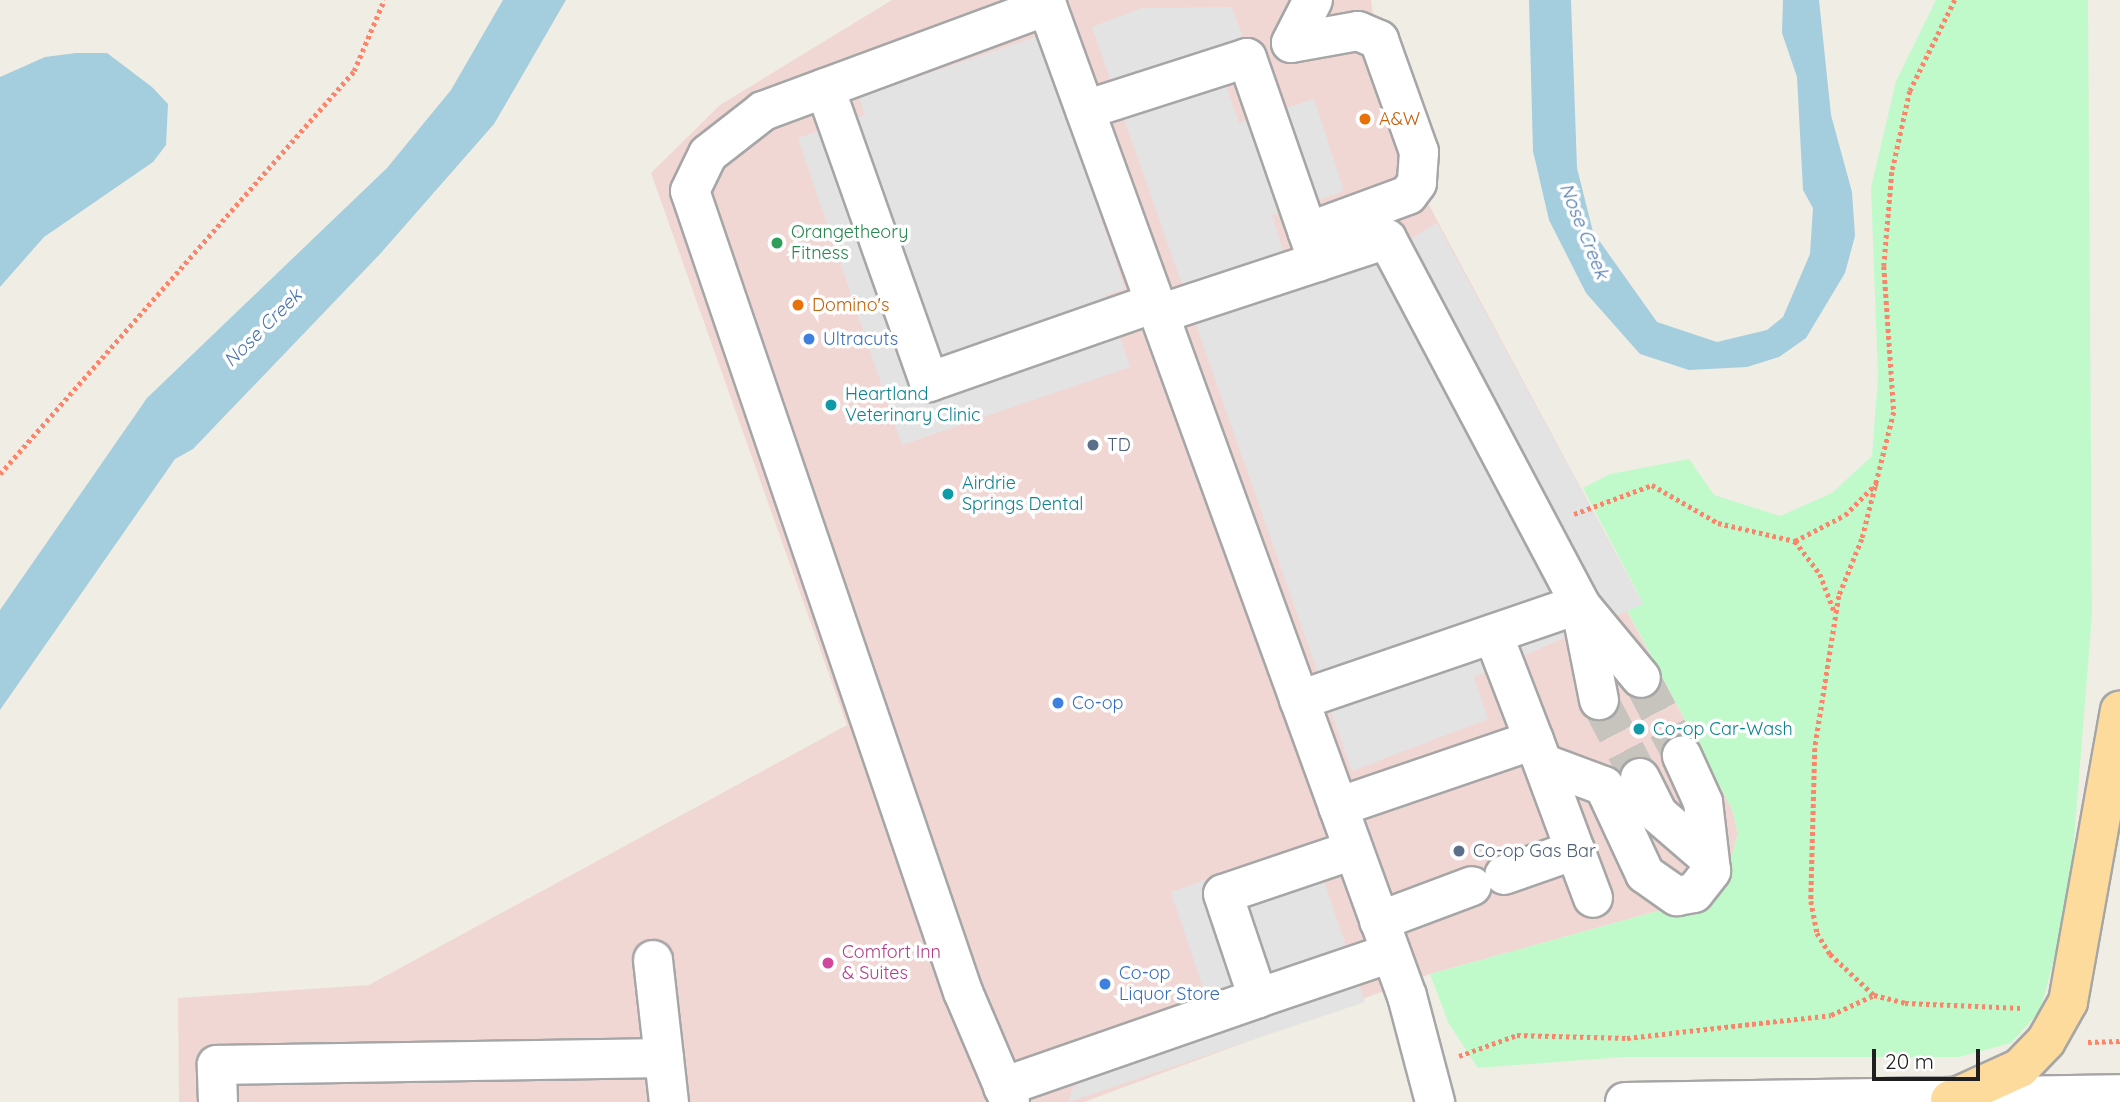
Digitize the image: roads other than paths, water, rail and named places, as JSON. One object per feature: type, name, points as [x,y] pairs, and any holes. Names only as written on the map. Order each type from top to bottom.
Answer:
[{"type":"main road","points":[[1952,1101],[2020,1068],[2046,1041],[2068,1002],[2120,711]]},
{"type":"street","points":[[825,88],[929,382],[1157,309],[1313,247],[1408,195],[1420,169],[1379,40],[1358,31],[1291,43],[1313,0]]},
{"type":"street","points":[[1435,1102],[1385,937],[1046,3],[763,111],[729,133],[693,175],[693,213],[963,992],[1006,1095],[1258,998],[1385,937],[1488,881],[1575,850]]},
{"type":"street","points":[[1085,110],[1247,58],[1313,247]]},
{"type":"street","points":[[1313,247],[1387,239],[1580,604],[1641,678]]},
{"type":"street","points":[[1299,700],[1580,604]]},
{"type":"street","points":[[1580,604],[1599,700]]},
{"type":"street","points":[[1493,634],[1593,898]]},
{"type":"street","points":[[1338,807],[1539,752],[1604,786],[1645,874],[1660,889],[1677,896],[1694,893],[1711,871],[1703,802],[1682,756]]},
{"type":"street","points":[[1640,778],[1658,814],[1709,858]]},
{"type":"street","points":[[1258,998],[1223,894],[1353,850]]},
{"type":"street","points":[[653,960],[669,1102]]},
{"type":"street","points":[[218,1102],[217,1065],[664,1058]]},
{"type":"street","points":[[1625,1102],[1952,1101],[2120,1094]]},
{"type":"water","name":"Nose Creek","points":[[503,0],[566,0],[494,124],[380,254],[193,449],[175,459],[0,710],[0,610],[147,398],[387,168],[451,90]]},
{"type":"water","name":"Nose Creek","points":[[1529,0],[1571,0],[1577,168],[1593,232],[1657,322],[1717,342],[1767,330],[1783,317],[1810,254],[1813,208],[1803,190],[1797,77],[1782,33],[1783,0],[1819,0],[1831,115],[1852,192],[1855,236],[1845,273],[1806,338],[1779,357],[1747,367],[1689,370],[1640,354],[1586,293],[1549,220],[1533,151]]},
{"type":"water","points":[[107,53],[152,87],[168,104],[166,145],[153,162],[44,237],[0,287],[0,77],[45,57]]},
{"type":"tunnel","points":[[1641,678],[1682,756]]},
{"type":"tunnel","points":[[1599,700],[1640,778]]},
{"type":"place","name":"A&W","points":[[1365,119]]},
{"type":"place","name":"Orangetheory Fitness","points":[[777,243]]},
{"type":"place","name":"Domino's","points":[[798,305]]},
{"type":"place","name":"Ultracuts","points":[[809,339]]},
{"type":"place","name":"Heartland Veterinary Clinic","points":[[831,405]]},
{"type":"place","name":"TD","points":[[1093,445]]},
{"type":"place","name":"Airdrie Springs Dental","points":[[948,494]]},
{"type":"place","name":"Co-op","points":[[1058,703]]},
{"type":"place","name":"Co-op Car-Wash","points":[[1639,729]]},
{"type":"place","name":"Co-op Gas Bar","points":[[1459,851]]},
{"type":"place","name":"Comfort Inn & Suites","points":[[828,963]]},
{"type":"place","name":"Co-op Liquor Store","points":[[1105,984]]}]
